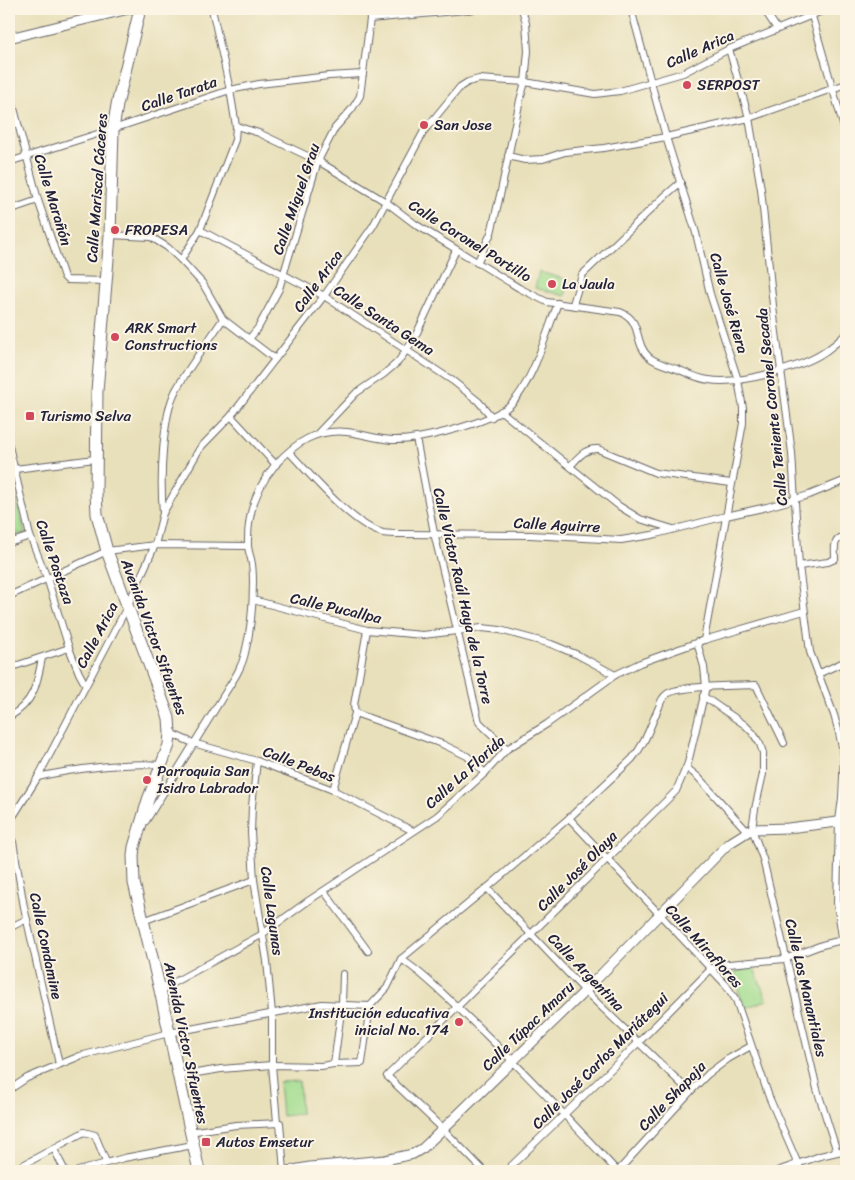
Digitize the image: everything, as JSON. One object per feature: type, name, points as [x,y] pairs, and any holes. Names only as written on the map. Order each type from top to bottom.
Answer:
[{"type":"highway","name":"Calle Mariscal Cáceres","points":[[106,282],[110,234],[113,129],[140,9]]},
{"type":"highway","name":"Avenida Victor Sifuentes","points":[[106,282],[98,361],[95,459],[97,514],[107,551],[162,696],[169,718],[170,733],[169,745],[137,835],[133,856],[134,883],[160,990],[189,1132],[199,1171]]},
{"type":"street","points":[[9,38],[129,9]]},
{"type":"street","points":[[181,260],[200,230],[235,140],[236,126],[230,90],[212,9]]},
{"type":"street","name":"Calle Miguel Grau","points":[[249,338],[258,328],[279,289],[318,161],[335,128],[352,109],[360,96],[370,19],[369,9]]},
{"type":"street","points":[[370,19],[476,9]]},
{"type":"street","points":[[477,263],[491,233],[525,82],[528,51],[526,23],[522,9]]},
{"type":"street","name":"Calle José Riera","points":[[631,9],[650,82],[696,233],[710,294],[738,380],[743,408],[726,516],[701,641]]},
{"type":"street","points":[[764,9],[777,29]]},
{"type":"street","name":"Calle Arica","points":[[9,823],[38,777],[127,607],[155,545],[163,513],[200,448],[231,416],[324,296],[373,226],[424,131],[460,87],[468,82],[479,79],[525,82],[595,94],[620,91],[683,73],[729,49],[812,12],[827,9]]},
{"type":"street","points":[[812,12],[846,135]]},
{"type":"street","name":"Calle Teniente Coronel Secada","points":[[729,49],[749,118],[761,189],[792,453],[799,566],[810,652],[834,715],[845,756],[838,904],[846,964]]},
{"type":"street","name":"Calle Tarata","points":[[9,162],[230,90],[259,84],[364,74]]},
{"type":"street","points":[[508,156],[525,160],[543,159],[564,152],[604,148],[666,137],[749,118],[846,84]]},
{"type":"street","name":"Calle Marañón","points":[[9,88],[38,200],[65,278],[68,280],[106,282]]},
{"type":"street","name":"Calle Coronel Portillo","points":[[236,126],[259,133],[318,161],[386,202],[416,224],[477,263],[547,302],[573,304],[627,314],[632,319],[641,348],[648,357],[707,380],[738,380],[782,370],[809,361],[826,351],[846,334]]},
{"type":"street","points":[[573,304],[582,275],[681,182]]},
{"type":"street","points":[[9,210],[38,200]]},
{"type":"street","name":"Calle Santa Gema","points":[[200,230],[324,296],[453,381],[478,401],[492,417]]},
{"type":"street","points":[[110,234],[152,237],[167,247],[203,284],[223,319],[275,359]]},
{"type":"street","points":[[137,835],[239,669],[245,654],[253,600],[252,561],[248,546],[254,498],[276,465],[289,452],[305,439],[318,433],[356,394],[384,374],[407,350],[456,250]]},
{"type":"street","points":[[318,433],[348,432],[371,438],[394,440],[416,438],[471,425],[492,417],[501,412],[514,400],[528,379],[538,359],[558,303]]},
{"type":"street","points":[[163,513],[164,438],[168,410],[176,391],[223,319]]},
{"type":"street","points":[[501,412],[619,506],[640,519],[674,530]]},
{"type":"street","points":[[231,416],[276,465]]},
{"type":"street","name":"Calle Víctor Raúl Haya de la Torre","points":[[416,438],[434,534],[478,722],[507,749]]},
{"type":"street","name":"Calle Pastaza","points":[[9,446],[12,470],[30,536],[47,578],[79,673],[85,684]]},
{"type":"street","points":[[570,466],[585,451],[591,448],[598,449],[656,473],[731,483]]},
{"type":"street","name":"Calle Aguirre","points":[[289,452],[348,512],[382,532],[403,534],[530,535],[621,540],[652,536],[794,500],[846,480]]},
{"type":"street","points":[[12,470],[95,459]]},
{"type":"street","points":[[799,566],[828,562],[835,559],[836,542],[846,534]]},
{"type":"street","points":[[9,543],[30,536]]},
{"type":"street","points":[[9,596],[107,551],[155,545],[248,546]]},
{"type":"street","name":"Calle Pucallpa","points":[[253,600],[322,620],[367,630],[423,635],[482,628],[500,630],[551,644],[616,674]]},
{"type":"street","name":"Calle La Florida","points":[[160,990],[261,935],[437,816],[485,773],[507,749],[547,724],[616,674],[640,663],[701,641],[804,611]]},
{"type":"street","points":[[334,790],[356,712],[354,705],[367,630]]},
{"type":"street","name":"Calle José Olaya","points":[[443,1129],[387,1076],[676,791],[687,768],[706,687],[701,641]]},
{"type":"street","points":[[9,668],[70,648]]},
{"type":"street","points":[[9,717],[32,696],[37,685],[42,658]]},
{"type":"street","points":[[818,674],[846,661]]},
{"type":"street","points":[[178,1076],[221,1069],[272,1065],[321,1066],[362,1063],[370,1006],[387,988],[401,958],[488,888],[569,818],[640,750],[659,706],[666,695],[674,690],[756,686],[784,743]]},
{"type":"street","points":[[703,696],[745,725],[760,744],[763,753],[763,774],[750,830]]},
{"type":"street","points":[[356,712],[442,744],[467,756],[485,773]]},
{"type":"street","name":"Calle Pebas","points":[[170,733],[193,742],[257,761],[334,790],[413,831]]},
{"type":"street","name":"Calle Lagunas","points":[[257,761],[251,832],[254,880],[261,935],[267,961],[272,1013],[272,1065],[278,1123]]},
{"type":"street","points":[[38,777],[58,772],[109,767],[145,764],[161,765]]},
{"type":"street","points":[[687,768],[750,830],[788,828],[842,821]]},
{"type":"street","name":"Calle Miraflores","points":[[569,818],[608,857],[711,968],[736,1000],[769,1098],[802,1171]]},
{"type":"street","name":"Calle Túpac Amaru","points":[[286,1171],[386,1160],[413,1154],[423,1148],[585,991],[728,844],[750,830]]},
{"type":"street","name":"Calle Los Manantiales","points":[[750,830],[765,868],[817,1089],[837,1152]]},
{"type":"street","name":"Calle Condamine","points":[[9,833],[13,842],[27,919],[59,1064]]},
{"type":"street","points":[[143,921],[254,880]]},
{"type":"street","name":"Calle Argentina","points":[[488,888],[585,991],[690,1092]]},
{"type":"street","points":[[324,891],[368,951]]},
{"type":"street","points":[[9,928],[27,919]]},
{"type":"street","points":[[711,968],[718,965],[785,959],[844,939]]},
{"type":"street","points":[[401,958],[411,965],[513,1061],[617,1171]]},
{"type":"street","name":"Calle José Carlos Mariátegui","points":[[506,1171],[638,1043],[711,968]]},
{"type":"street","points":[[334,1064],[342,1004],[342,974]]},
{"type":"street","points":[[9,1090],[27,1078],[80,1056],[169,1033],[322,1004],[370,1006]]},
{"type":"street","name":"Calle Shapaja","points":[[617,1171],[690,1092],[728,1059],[752,1046]]},
{"type":"street","points":[[189,1132],[236,1125],[278,1123],[286,1171]]},
{"type":"street","points":[[443,1129],[484,1171]]},
{"type":"street","points":[[16,1170],[77,1134],[88,1132],[95,1136],[106,1162]]},
{"type":"street","points":[[78,1171],[106,1162],[193,1145]]},
{"type":"street","points":[[54,1149],[65,1171]]},
{"type":"street","points":[[777,1171],[846,1150]]},
{"type":"green space","name":"La Jaula","points":[[539,272],[569,280],[565,296],[535,288]]},
{"type":"green space","points":[[11,478],[25,533],[9,538],[9,479]]},
{"type":"green space","points":[[753,966],[767,1000],[745,1008],[732,974]]},
{"type":"green space","points":[[299,1081],[301,1114],[282,1116],[279,1082]]},
{"type":"place","name":"SERPOST","points":[[687,85]]},
{"type":"place","name":"San Jose","points":[[424,125]]},
{"type":"place","name":"FROPESA","points":[[115,230]]},
{"type":"place","name":"La Jaula","points":[[552,284]]},
{"type":"place","name":"ARK Smart Constructions","points":[[115,337]]},
{"type":"place","name":"Turismo Selva","points":[[30,416]]},
{"type":"place","name":"Parroquia San Isidro Labrador","points":[[147,780]]},
{"type":"place","name":"Institución educativa inicial No. 174","points":[[459,1022]]},
{"type":"place","name":"Autos Emsetur","points":[[206,1142]]}]
